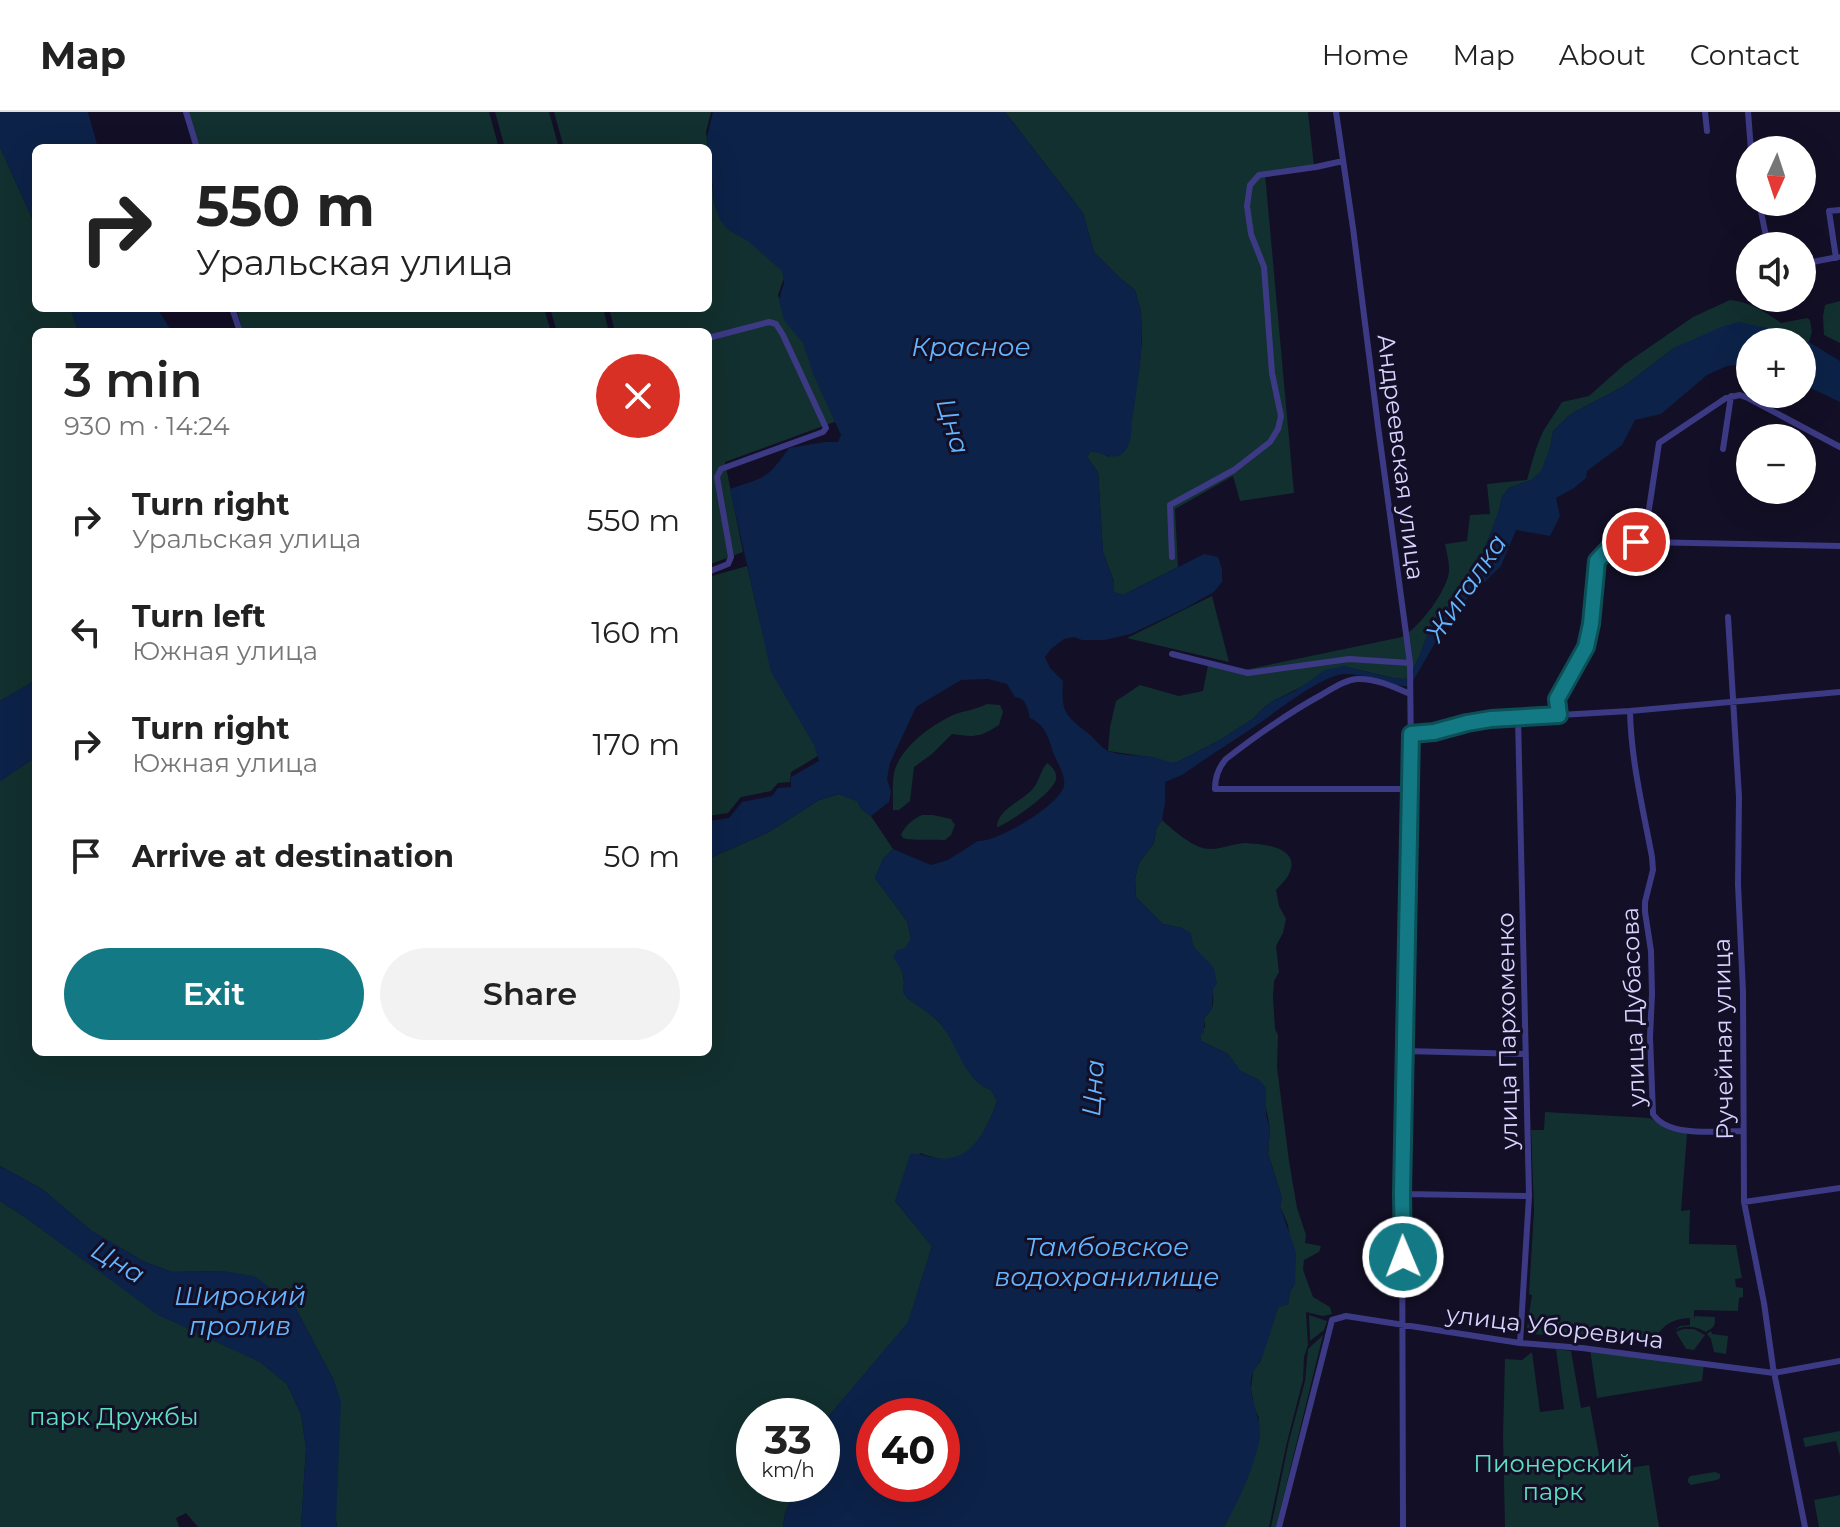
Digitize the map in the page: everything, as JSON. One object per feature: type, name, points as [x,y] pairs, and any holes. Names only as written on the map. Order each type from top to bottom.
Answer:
[{"type":"street","points":[[186,112],[196,144]]},
{"type":"street","name":"Андреевская улица","points":[[1336,112],[1410,663],[1402,1194],[1403,1527]]},
{"type":"street","points":[[1705,112],[1707,131]]},
{"type":"street","points":[[1748,112],[1750,136]]},
{"type":"street","points":[[1172,557],[1170,505],[1234,470],[1270,442],[1281,416],[1272,373],[1264,267],[1251,234],[1247,206],[1250,185],[1259,175],[1343,161]]},
{"type":"street","points":[[1816,261],[1838,257],[1829,211],[1840,210]]},
{"type":"street","points":[[712,337],[769,322],[776,324],[826,428],[820,433],[721,469],[717,477],[731,560],[712,570]]},
{"type":"street","points":[[1644,542],[1659,443],[1731,396],[1748,398],[1840,447]]},
{"type":"street","points":[[1723,449],[1731,396]]},
{"type":"street","points":[[1559,715],[1557,699],[1586,647],[1597,561],[1607,549],[1616,544],[1644,542],[1840,546]]},
{"type":"street","name":"Ручейная улица","points":[[1728,617],[1739,797],[1744,1202],[1805,1527]]},
{"type":"street","points":[[1172,654],[1248,673],[1349,659],[1410,663]]},
{"type":"street","points":[[1410,691],[1359,679],[1333,688],[1297,708],[1226,759],[1219,767],[1215,780],[1215,789],[1410,789]]},
{"type":"street","points":[[1411,734],[1434,732],[1467,723],[1518,718],[1840,692]]},
{"type":"street","name":"улица Дубасова","points":[[1630,711],[1636,770],[1653,870],[1645,912],[1651,965],[1653,1114],[1663,1124],[1684,1131],[1742,1131]]},
{"type":"street","name":"улица Пархоменко","points":[[1518,718],[1529,1196],[1520,1343]]},
{"type":"street","points":[[1405,1051],[1524,1054]]},
{"type":"street","points":[[1744,1202],[1840,1188]]},
{"type":"street","points":[[1402,1194],[1529,1196]]},
{"type":"street","name":"улица Уборевича","points":[[1279,1527],[1332,1320],[1346,1316],[1520,1343],[1774,1373],[1840,1361]]},
{"type":"green space","points":[[188,112],[489,112],[498,144],[198,144]]},
{"type":"green space","points":[[495,112],[549,112],[558,144],[504,144]]},
{"type":"green space","points":[[554,112],[711,112],[706,132],[708,144],[563,144]]},
{"type":"green space","points":[[1005,112],[1308,112],[1314,166],[1265,174],[1294,493],[1240,501],[1233,476],[1175,509],[1178,567],[1123,595],[1114,592],[1114,582],[1103,552],[1098,472],[1087,457],[1093,452],[1109,457],[1139,372],[1141,312],[1135,290],[1094,252],[1083,213]]},
{"type":"green space","points":[[0,147],[32,218],[32,312],[72,312],[78,328],[32,328],[32,682],[0,701]]},
{"type":"green space","points":[[712,184],[719,215],[781,266],[784,278],[778,295],[784,315],[797,329],[837,421],[725,462],[743,552],[712,564],[712,328],[614,328],[610,312],[712,312]]},
{"type":"green space","points":[[1730,300],[1736,301],[1736,312],[1764,312],[1781,323],[1807,318],[1811,328],[1736,328],[1736,336],[1674,348],[1624,386],[1571,414],[1553,431],[1542,471],[1531,480],[1509,488],[1502,497],[1482,555],[1467,583],[1432,621],[1410,676],[1393,678],[1343,666],[1273,701],[1254,718],[1220,740],[1170,764],[1156,758],[1108,751],[1116,701],[1140,685],[1179,696],[1203,691],[1208,665],[1244,670],[1409,633],[1432,608],[1448,578],[1445,544],[1467,541],[1470,515],[1490,514],[1487,484],[1527,480],[1541,436],[1562,402],[1589,396],[1625,364],[1693,317]]},
{"type":"green space","points":[[1840,301],[1840,343],[1824,335],[1823,316],[1825,305]]},
{"type":"green space","points":[[237,312],[545,312],[550,328],[242,328]]},
{"type":"green space","points":[[551,312],[604,312],[608,328],[556,328]]},
{"type":"green space","points":[[747,566],[760,622],[818,756],[791,772],[790,782],[778,783],[771,791],[741,797],[728,813],[712,815],[712,576]]},
{"type":"green space","points":[[1212,596],[1229,662],[1127,638]]},
{"type":"green space","points":[[987,704],[1000,705],[1003,712],[999,725],[977,736],[952,734],[914,767],[910,801],[899,810],[893,810],[894,773],[909,747],[943,720]]},
{"type":"green space","points":[[32,760],[32,1056],[712,1056],[712,857],[769,832],[819,800],[839,794],[857,801],[893,849],[883,859],[875,878],[907,921],[911,939],[904,953],[903,968],[907,998],[942,1026],[970,1073],[991,1090],[997,1101],[983,1134],[965,1154],[949,1159],[920,1153],[895,1201],[932,1246],[908,1323],[840,1403],[840,1398],[736,1398],[736,1502],[790,1502],[783,1527],[337,1527],[334,1381],[294,1305],[223,1271],[172,1272],[145,1262],[93,1232],[42,1189],[0,1166],[0,781]]},
{"type":"green space","points":[[1047,763],[1056,774],[1053,785],[1031,806],[997,827],[1005,811],[1034,788]]},
{"type":"green space","points":[[922,815],[951,819],[955,825],[951,835],[945,840],[903,838],[901,835],[907,825]]},
{"type":"green space","points":[[1162,820],[1187,840],[1203,848],[1262,844],[1279,849],[1290,859],[1288,876],[1276,890],[1286,919],[1276,946],[1279,972],[1274,981],[1273,997],[1278,1035],[1277,1067],[1289,1161],[1297,1208],[1306,1235],[1305,1243],[1321,1246],[1319,1252],[1304,1260],[1303,1270],[1313,1297],[1330,1307],[1332,1314],[1323,1316],[1306,1312],[1308,1345],[1303,1380],[1269,1527],[1224,1527],[1253,1462],[1259,1418],[1251,1389],[1253,1371],[1260,1362],[1278,1307],[1288,1304],[1295,1283],[1288,1225],[1280,1206],[1282,1198],[1268,1153],[1270,1128],[1261,1083],[1240,1071],[1228,1054],[1201,1041],[1204,1018],[1212,1008],[1213,999],[1204,966],[1182,928],[1163,924],[1136,897],[1135,879],[1139,863],[1154,843],[1156,829]]},
{"type":"green space","points":[[1545,1112],[1650,1118],[1687,1134],[1681,1211],[1690,1210],[1689,1244],[1736,1245],[1742,1278],[1735,1279],[1736,1287],[1743,1288],[1738,1311],[1694,1310],[1694,1319],[1695,1316],[1715,1317],[1712,1328],[1706,1332],[1691,1326],[1675,1330],[1680,1326],[1690,1325],[1690,1318],[1678,1320],[1664,1327],[1654,1341],[1529,1334],[1534,1210],[1531,1130],[1544,1130]]},
{"type":"green space","name":"парк Дружбы","points":[[0,1201],[188,1328],[260,1362],[287,1384],[301,1414],[306,1448],[301,1527],[198,1527],[186,1513],[176,1518],[179,1527],[0,1527]]},
{"type":"green space","points":[[1309,1315],[1327,1321],[1324,1330],[1310,1341]]},
{"type":"green space","points":[[1694,1329],[1705,1335],[1694,1350],[1686,1349],[1676,1332]]},
{"type":"green space","points":[[1711,1331],[1712,1334],[1728,1336],[1726,1354],[1714,1352],[1707,1334]]},
{"type":"green space","points":[[1323,1335],[1276,1527],[1271,1527],[1305,1381],[1308,1349]]},
{"type":"green space","name":"Пионерский парк","points":[[1556,1349],[1571,1351],[1581,1408],[1590,1406],[1602,1472],[1649,1465],[1659,1527],[1505,1527],[1505,1359],[1522,1360],[1532,1352],[1540,1412],[1564,1409]]},
{"type":"green space","points":[[1590,1349],[1704,1364],[1702,1381],[1597,1398]]},
{"type":"green space","points":[[1840,1431],[1840,1456],[1836,1441],[1805,1447],[1803,1438]]},
{"type":"green space","points":[[1720,1474],[1717,1480],[1691,1485],[1688,1482],[1690,1476]]},
{"type":"green space","points":[[1840,1495],[1840,1527],[1819,1527],[1814,1500]]},
{"type":"water","points":[[0,112],[88,112],[97,144],[32,144],[32,218],[0,147]]},
{"type":"water","points":[[713,112],[1005,112],[1083,213],[1094,252],[1135,290],[1141,314],[1142,341],[1130,440],[1126,450],[1117,456],[1090,452],[1087,457],[1098,472],[1103,552],[1114,592],[1123,595],[1204,554],[1218,557],[1222,582],[1214,592],[1131,634],[1104,640],[1064,639],[1045,657],[1050,668],[1063,681],[1066,712],[1103,748],[1118,754],[1177,762],[1220,740],[1254,718],[1273,701],[1295,691],[1325,670],[1343,666],[1393,678],[1410,676],[1432,621],[1467,583],[1482,555],[1502,497],[1509,488],[1531,480],[1541,471],[1553,431],[1571,414],[1624,386],[1674,348],[1739,322],[1766,328],[1736,328],[1736,365],[1707,375],[1661,414],[1635,420],[1622,445],[1587,471],[1586,478],[1574,488],[1556,498],[1560,516],[1550,536],[1516,530],[1501,566],[1449,619],[1410,686],[1352,674],[1334,676],[1298,696],[1182,775],[1165,782],[1162,820],[1156,829],[1154,843],[1139,863],[1135,879],[1136,897],[1163,924],[1191,933],[1193,946],[1214,968],[1217,983],[1213,989],[1212,1009],[1204,1018],[1201,1041],[1228,1054],[1240,1070],[1266,1087],[1266,1115],[1270,1128],[1268,1153],[1282,1198],[1280,1206],[1296,1253],[1295,1283],[1288,1304],[1278,1307],[1251,1380],[1260,1433],[1256,1455],[1224,1527],[783,1527],[790,1502],[840,1502],[840,1403],[908,1322],[932,1246],[895,1201],[910,1154],[936,1158],[959,1156],[983,1133],[997,1101],[991,1090],[973,1078],[938,1021],[903,992],[903,974],[893,957],[911,939],[907,921],[875,878],[883,859],[893,849],[931,865],[948,860],[978,841],[999,836],[1051,803],[1060,794],[1064,782],[1045,732],[1030,718],[1024,702],[1015,697],[1007,684],[988,679],[961,680],[916,707],[890,763],[887,779],[891,792],[889,802],[871,816],[862,810],[857,801],[838,794],[819,800],[769,832],[712,857],[712,820],[729,818],[742,802],[772,796],[778,788],[791,787],[791,777],[819,761],[814,745],[771,672],[730,489],[765,476],[789,448],[838,442],[841,435],[813,374],[803,343],[784,320],[779,300],[784,283],[782,271],[748,241],[728,230],[720,220],[712,181],[712,144],[708,144],[707,137]]},
{"type":"water","points":[[72,312],[160,312],[170,328],[78,328]]},
{"type":"water","points":[[1816,346],[1840,361],[1840,402],[1816,391]]},
{"type":"water","points":[[32,682],[32,760],[0,781],[0,701]]},
{"type":"water","name":"Широкий пролив","points":[[0,1166],[42,1189],[93,1232],[145,1262],[172,1272],[223,1271],[254,1276],[294,1305],[334,1381],[341,1401],[337,1527],[301,1527],[306,1448],[301,1414],[287,1384],[260,1362],[158,1315],[0,1201]]},
{"type":"route","points":[[1403,1257],[1411,734],[1491,719],[1559,715],[1557,699],[1586,647],[1591,624],[1595,564],[1610,547],[1636,542]]},
{"type":"water label","name":"Красное","points":[[971,347]]},
{"type":"water label","name":"Цна","points":[[953,426]]},
{"type":"water label","name":"Жигалка","points":[[1466,588]]},
{"type":"water label","name":"Цна","points":[[1093,1088]]},
{"type":"water label","name":"Цна","points":[[118,1262]]},
{"type":"water label","name":"Тамбовское водохранилище","points":[[1107,1262]]}]
